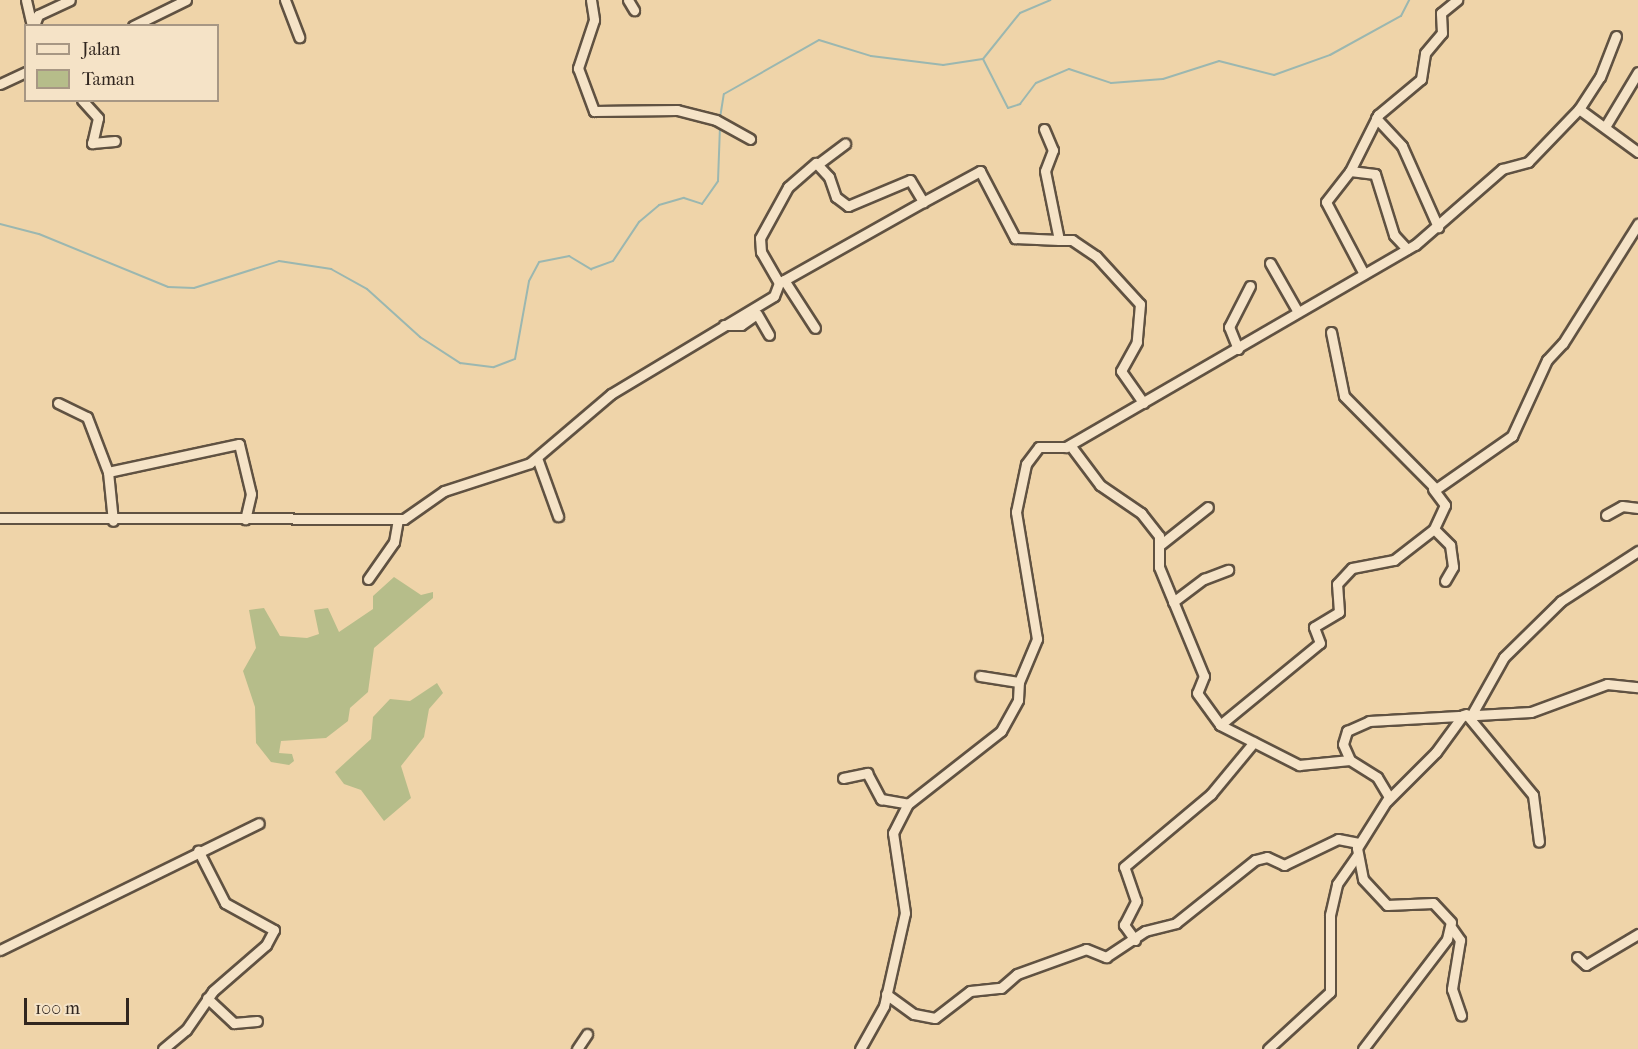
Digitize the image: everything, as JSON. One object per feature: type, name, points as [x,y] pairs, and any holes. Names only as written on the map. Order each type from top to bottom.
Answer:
[{"type":"street","points":[[26,0],[32,24]]},
{"type":"street","points":[[34,24],[38,15],[70,0]]},
{"type":"street","points":[[137,24],[186,0]]},
{"type":"street","points":[[285,0],[299,37]]},
{"type":"street","points":[[591,0],[594,20],[578,68],[594,111],[677,110],[716,120],[750,139]]},
{"type":"street","points":[[628,0],[634,10]]},
{"type":"street","points":[[1364,274],[1326,202],[1350,171],[1376,118],[1420,79],[1425,53],[1442,33],[1441,12],[1458,0]]},
{"type":"street","points":[[860,1049],[886,994],[905,913],[892,839],[908,804],[1001,731],[1018,700],[1019,682],[1038,632],[1018,532],[1020,489],[1026,464],[1039,447],[1070,445],[1407,249],[1438,227],[1503,169],[1527,162],[1580,109],[1600,77],[1616,36]]},
{"type":"street","points":[[1605,127],[1638,72]]},
{"type":"street","points":[[0,84],[24,73]]},
{"type":"street","points":[[84,102],[98,118],[92,143],[115,141]]},
{"type":"street","points":[[1580,109],[1638,152]]},
{"type":"street","points":[[1376,118],[1402,146],[1438,227]]},
{"type":"street","points":[[1044,129],[1053,150],[1045,171],[1059,240]]},
{"type":"street","points":[[815,328],[761,252],[760,238],[788,187],[845,144]]},
{"type":"street","points":[[818,164],[844,205],[910,180],[923,202]]},
{"type":"street","points":[[0,518],[113,521],[398,520],[444,491],[537,458],[611,394],[721,325],[774,296],[782,282],[980,171],[1015,238],[1072,240],[1096,256],[1140,304],[1137,342],[1121,371],[1143,403]]},
{"type":"street","points":[[1350,171],[1375,174],[1394,235],[1407,249]]},
{"type":"street","points":[[1433,489],[1512,436],[1547,360],[1563,343],[1638,224]]},
{"type":"street","points":[[1270,263],[1298,312]]},
{"type":"street","points":[[1238,349],[1229,327],[1250,286]]},
{"type":"street","points":[[721,325],[741,325],[757,314],[769,335]]},
{"type":"street","points":[[1220,725],[1320,643],[1314,627],[1339,612],[1337,584],[1352,568],[1394,560],[1434,529],[1445,506],[1433,489],[1344,396],[1331,332]]},
{"type":"street","points":[[58,403],[84,413],[108,472],[113,521]]},
{"type":"street","points":[[108,472],[239,444],[251,494],[245,519]]},
{"type":"street","points":[[1070,445],[1113,498],[1141,513],[1160,545],[1158,567],[1203,674],[1199,699],[1220,725],[1299,765],[1350,760],[1377,777],[1387,801]]},
{"type":"street","points":[[537,458],[558,516]]},
{"type":"street","points":[[1606,515],[1623,506],[1638,508]]},
{"type":"street","points":[[1160,545],[1208,507]]},
{"type":"street","points":[[368,579],[394,542],[398,520]]},
{"type":"street","points":[[1434,529],[1450,545],[1453,567],[1444,581]]},
{"type":"street","points":[[1461,1015],[1452,989],[1460,940],[1451,927],[1447,912],[1434,903],[1400,908],[1379,900],[1359,871],[1357,855],[1359,843],[1387,801],[1436,752],[1448,729],[1467,714],[1504,657],[1561,601],[1638,551]]},
{"type":"street","points":[[1173,602],[1204,579],[1228,570]]},
{"type":"street","points":[[980,676],[1019,682]]},
{"type":"street","points":[[1350,760],[1343,737],[1359,723],[1467,714],[1531,712],[1607,684],[1638,687]]},
{"type":"street","points":[[1467,714],[1533,795],[1539,842]]},
{"type":"street","points":[[1135,940],[1124,925],[1136,901],[1125,867],[1211,794],[1254,742]]},
{"type":"street","points":[[843,778],[867,772],[881,799],[908,804]]},
{"type":"street","points":[[0,950],[198,850],[259,823]]},
{"type":"street","points":[[886,994],[914,1014],[935,1018],[969,991],[1001,988],[1017,974],[1086,949],[1106,957],[1135,940],[1145,931],[1176,923],[1255,860],[1267,857],[1284,865],[1338,839],[1359,843]]},
{"type":"street","points":[[163,1049],[186,1030],[207,998],[266,945],[274,928],[246,918],[225,903],[198,850]]},
{"type":"street","points":[[1268,1049],[1330,992],[1330,915],[1338,884],[1357,855]]},
{"type":"street","points":[[1364,1049],[1451,927]]},
{"type":"street","points":[[1577,957],[1586,965],[1638,934]]},
{"type":"street","points":[[207,998],[234,1023],[257,1022]]},
{"type":"street","points":[[577,1049],[587,1034]]},
{"type":"green space","points":[[394,577],[421,595],[433,592],[433,598],[374,648],[368,692],[350,708],[348,721],[326,738],[281,741],[279,753],[292,754],[294,761],[289,765],[271,762],[256,743],[255,707],[243,671],[256,648],[249,610],[264,608],[280,636],[307,638],[319,634],[314,610],[328,608],[339,632],[373,609],[373,596]]},
{"type":"green space","points":[[437,683],[443,693],[429,709],[424,737],[401,766],[411,798],[384,821],[361,790],[344,784],[335,772],[371,739],[373,717],[390,699],[410,701]]},
{"type":"waterway","points":[[720,118],[724,94],[819,40],[871,56],[943,65],[983,59],[1020,13],[1050,0]]},
{"type":"waterway","points":[[983,59],[1008,108],[1020,104],[1036,83],[1069,69],[1111,83],[1163,79],[1219,61],[1274,75],[1330,55],[1401,16],[1409,0]]},
{"type":"waterway","points":[[0,224],[39,234],[168,287],[194,288],[279,261],[331,269],[367,289],[420,337],[460,363],[494,367],[515,359],[529,281],[539,262],[569,256],[591,269],[613,261],[639,222],[659,205],[684,198],[702,204],[718,181],[720,127]]}]
